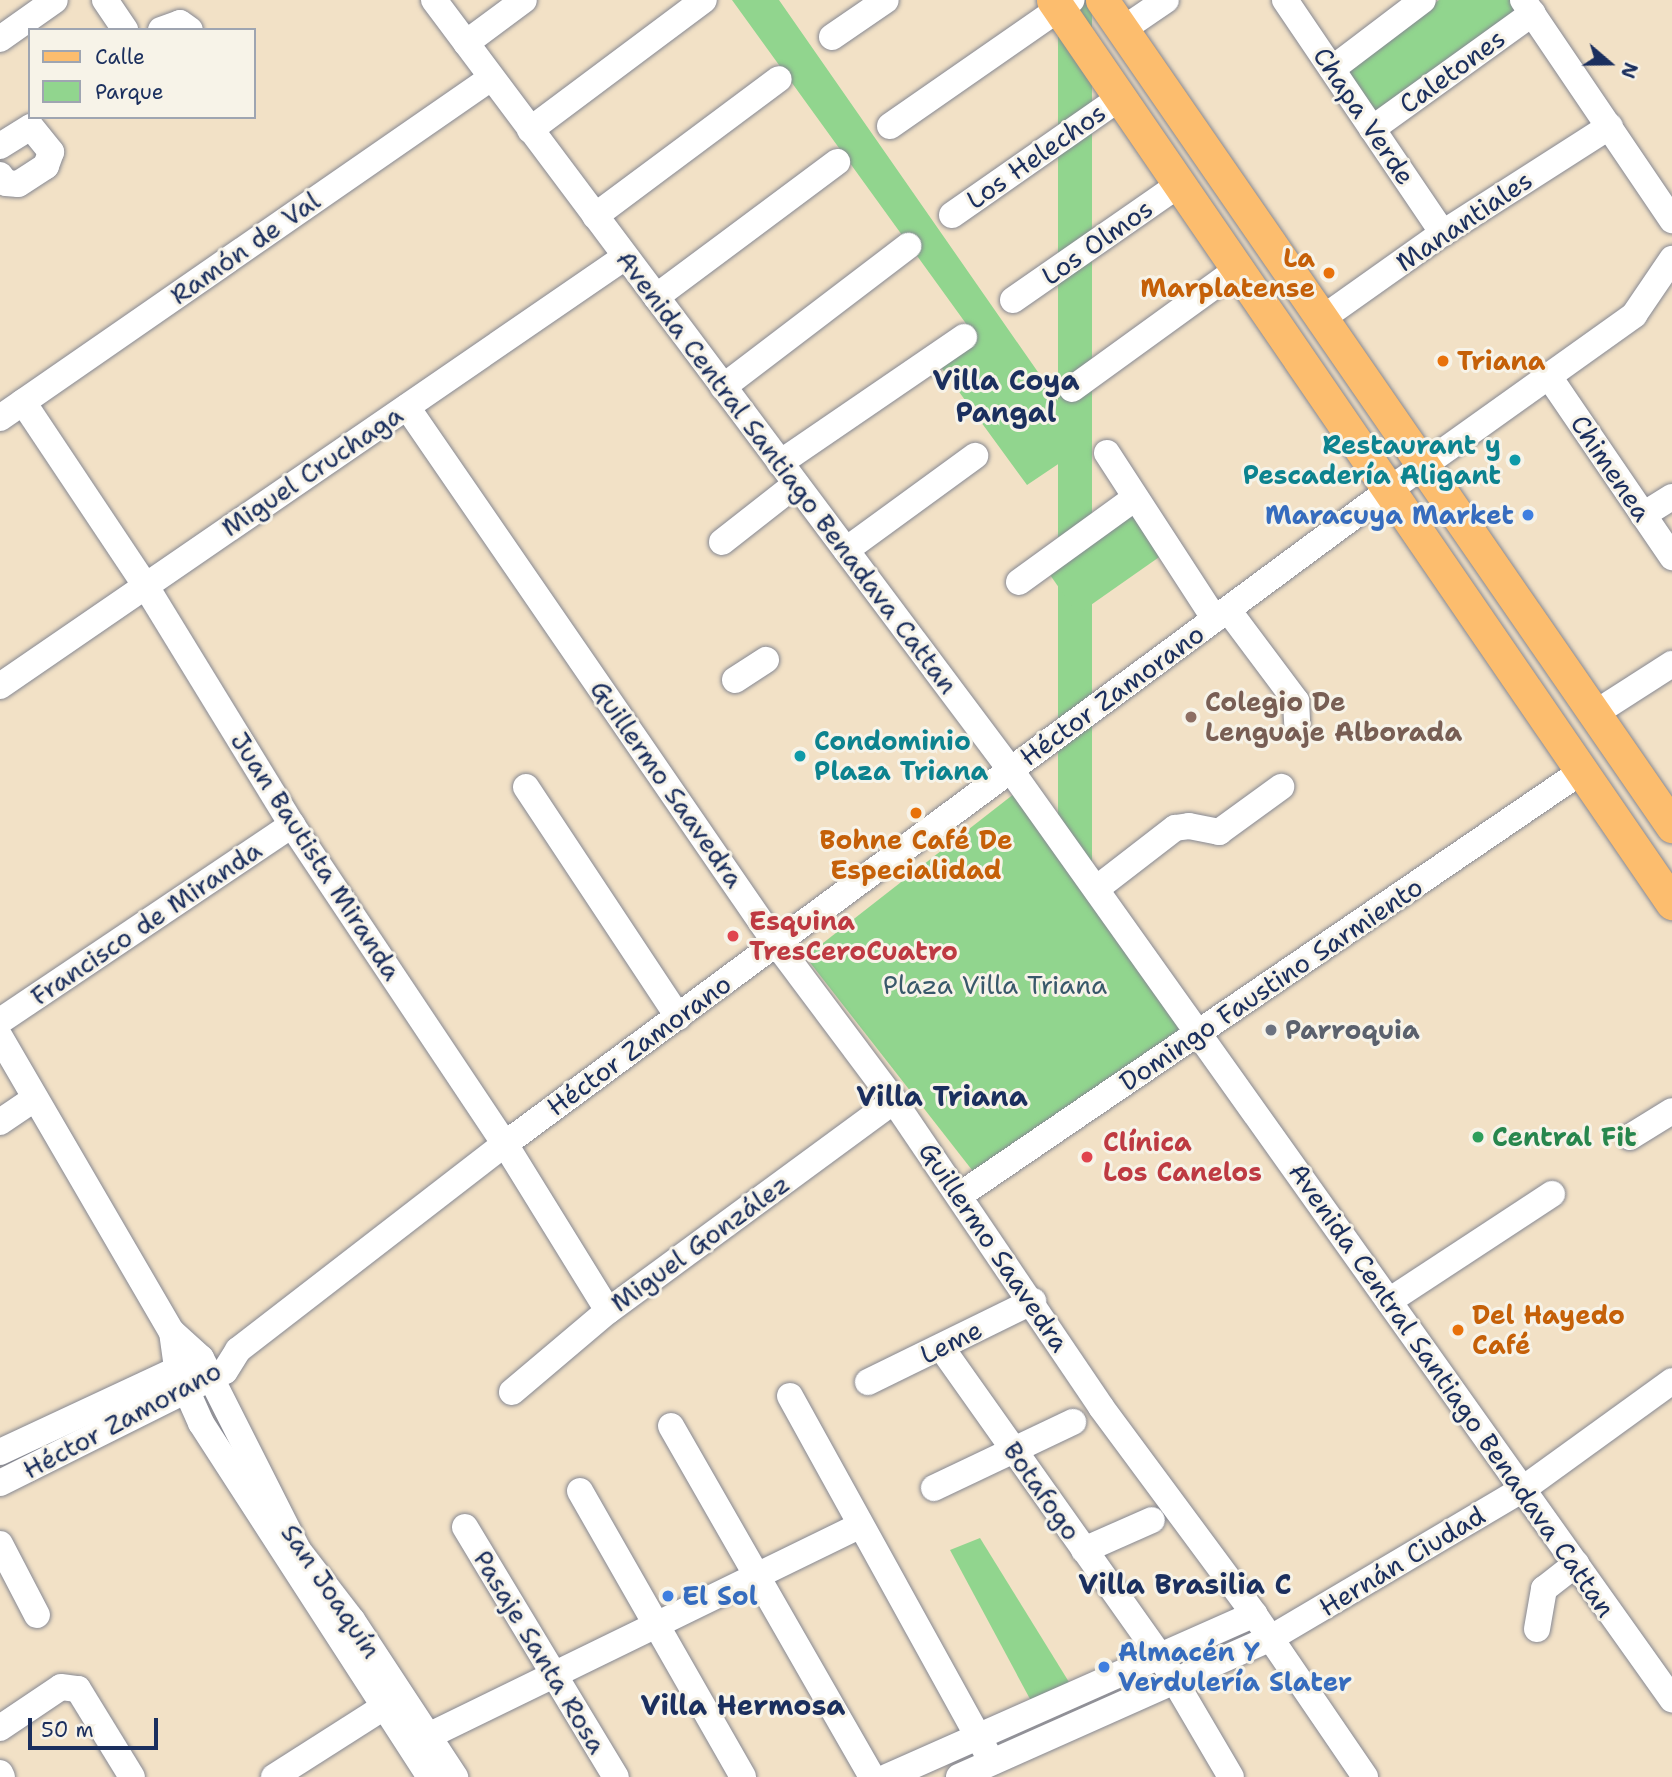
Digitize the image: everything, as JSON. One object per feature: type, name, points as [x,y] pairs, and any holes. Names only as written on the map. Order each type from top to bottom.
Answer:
[{"type":"main road","points":[[1102,0],[1320,320],[1672,826]]},
{"type":"main road","points":[[1060,3],[1120,98],[1672,903]]},
{"type":"street","points":[[0,39],[55,0]]},
{"type":"street","points":[[106,0],[124,28]]},
{"type":"street","name":"Avenida Central Santiago Benadava Cattan","points":[[434,0],[1010,768],[1672,1699]]},
{"type":"street","points":[[466,43],[524,0]]},
{"type":"street","points":[[530,130],[704,0]]},
{"type":"street","points":[[832,37],[886,0]]},
{"type":"street","points":[[1122,30],[1166,0]]},
{"type":"street","name":"Chapa Verde","points":[[1285,0],[1444,233]]},
{"type":"street","points":[[1332,69],[1423,0]]},
{"type":"street","points":[[890,126],[1060,3]]},
{"type":"street","points":[[1528,7],[1672,220]]},
{"type":"street","name":"Caletones","points":[[1372,129],[1528,7]]},
{"type":"street","points":[[166,28],[180,23],[187,28]]},
{"type":"street","name":"Ramón de Val","points":[[0,418],[491,78]]},
{"type":"street","points":[[594,216],[779,79]]},
{"type":"street","name":"Los Helechos","points":[[952,215],[1120,98]]},
{"type":"street","name":"Manantiales","points":[[1320,320],[1444,233],[1610,126]]},
{"type":"street","points":[[0,175],[6,183],[18,184],[46,166],[51,152],[31,127],[1,143]]},
{"type":"street","points":[[656,297],[838,162]]},
{"type":"street","name":"Los Olmos","points":[[1013,300],[1180,184]]},
{"type":"street","points":[[723,387],[908,246]]},
{"type":"street","name":"Miguel Cruchaga","points":[[0,686],[625,257]]},
{"type":"street","name":"Héctor Zamorano","points":[[0,1483],[238,1350],[505,1144],[1010,768],[1389,490],[1550,378],[1634,315],[1672,258]]},
{"type":"street","points":[[1072,389],[1238,269]]},
{"type":"street","points":[[722,542],[788,473],[964,337]]},
{"type":"street","name":"Chimenea","points":[[1550,378],[1672,557]]},
{"type":"street","name":"Juan Bautista Miranda","points":[[23,402],[145,585],[292,825],[505,1144],[608,1311]]},
{"type":"street","name":"Guillermo Saavedra","points":[[407,407],[777,943],[960,1195],[1172,1508],[1254,1614],[1365,1777]]},
{"type":"street","points":[[1108,453],[1135,498],[1222,615],[1296,701],[1297,723]]},
{"type":"street","points":[[846,551],[975,456]]},
{"type":"street","points":[[1643,515],[1672,496]]},
{"type":"street","points":[[1019,582],[1135,498]]},
{"type":"street","points":[[735,680],[766,660]]},
{"type":"street","points":[[1594,714],[1672,664]]},
{"type":"street","name":"Domingo Faustino Sarmiento","points":[[960,1195],[1582,771]]},
{"type":"street","points":[[526,787],[678,1017]]},
{"type":"street","points":[[1096,889],[1175,828],[1189,826],[1219,832],[1281,787]]},
{"type":"street","name":"Francisco de Miranda","points":[[0,1021],[292,825]]},
{"type":"street","name":"San Joaquín","points":[[0,1037],[172,1332],[206,1368],[298,1550],[393,1701]]},
{"type":"street","points":[[0,1122],[34,1099]]},
{"type":"street","name":"Miguel González","points":[[512,1392],[608,1311],[894,1101]]},
{"type":"street","points":[[1630,1137],[1672,1111]]},
{"type":"street","points":[[1389,1301],[1552,1194]]},
{"type":"street","name":"Leme","points":[[868,1382],[1033,1301]]},
{"type":"street","name":"San Joaquín","points":[[172,1332],[182,1380],[254,1510],[420,1739],[455,1777]]},
{"type":"street","name":"Botafogo","points":[[941,1347],[1160,1656],[1172,1682],[1231,1777]]},
{"type":"street","name":"Héctor Zamorano","points":[[0,1452],[182,1380]]},
{"type":"street","name":"Hernán Ciudad","points":[[959,1777],[1270,1638],[1523,1489],[1672,1381]]},
{"type":"street","points":[[790,1396],[858,1526],[980,1736],[992,1762]]},
{"type":"street","points":[[934,1488],[1073,1422]]},
{"type":"street","points":[[671,1426],[872,1777]]},
{"type":"street","points":[[580,1491],[743,1777]]},
{"type":"street","points":[[1084,1550],[1152,1520]]},
{"type":"street","points":[[420,1739],[858,1526]]},
{"type":"street","name":"Pasaje Santa Rosa","points":[[465,1527],[616,1777]]},
{"type":"street","points":[[0,1544],[37,1615]]},
{"type":"street","points":[[1536,1629],[1544,1589],[1576,1564]]},
{"type":"street","points":[[895,1775],[1254,1614]]},
{"type":"street","points":[[0,1728],[68,1686],[78,1689],[132,1777]]},
{"type":"street","points":[[274,1777],[393,1701]]},
{"type":"street","name":"San Joaquín","points":[[420,1739],[430,1777]]},
{"type":"green space","points":[[732,0],[779,0],[1088,444],[1027,485],[938,363],[975,336]]},
{"type":"green space","points":[[1058,0],[1092,0],[1092,1080],[1058,1080]]},
{"type":"green space","points":[[1439,0],[1519,0],[1526,10],[1374,120],[1341,71]]},
{"type":"green space","points":[[1133,512],[1163,555],[1078,614],[1048,572]]},
{"type":"green space","name":"Plaza Villa Triana","points":[[1019,790],[1199,1021],[986,1188],[805,957]]},
{"type":"green space","points":[[980,1538],[1077,1695],[1037,1712],[950,1550]]},
{"type":"place","name":"La Marplatense","points":[[1329,273]]},
{"type":"place","name":"Triana","points":[[1443,361]]},
{"type":"place","name":"Restaurant y Pescadería Aligant","points":[[1515,460]]},
{"type":"place","name":"Maracuya Market","points":[[1528,515]]},
{"type":"place","name":"Colegio De Lenguaje Alborada","points":[[1191,717]]},
{"type":"place","name":"Condominio Plaza Triana","points":[[800,756]]},
{"type":"place","name":"Bohne Café De Especialidad","points":[[916,813]]},
{"type":"place","name":"Esquina TresCeroCuatro","points":[[733,936]]},
{"type":"place","name":"Parroquia","points":[[1271,1030]]},
{"type":"place","name":"Central Fit","points":[[1478,1137]]},
{"type":"place","name":"Clínica Los Canelos","points":[[1087,1157]]},
{"type":"place","name":"Del Hayedo Café","points":[[1458,1330]]},
{"type":"place","name":"El Sol","points":[[668,1596]]},
{"type":"place","name":"Almacén Y Verdulería Slater","points":[[1104,1667]]},
{"type":"district","name":"Villa Coya Pangal","points":[[1006,396]]},
{"type":"district","name":"Villa Triana","points":[[942,1096]]},
{"type":"district","name":"Villa Brasilia C","points":[[1185,1584]]},
{"type":"district","name":"Villa Hermosa","points":[[743,1705]]}]
